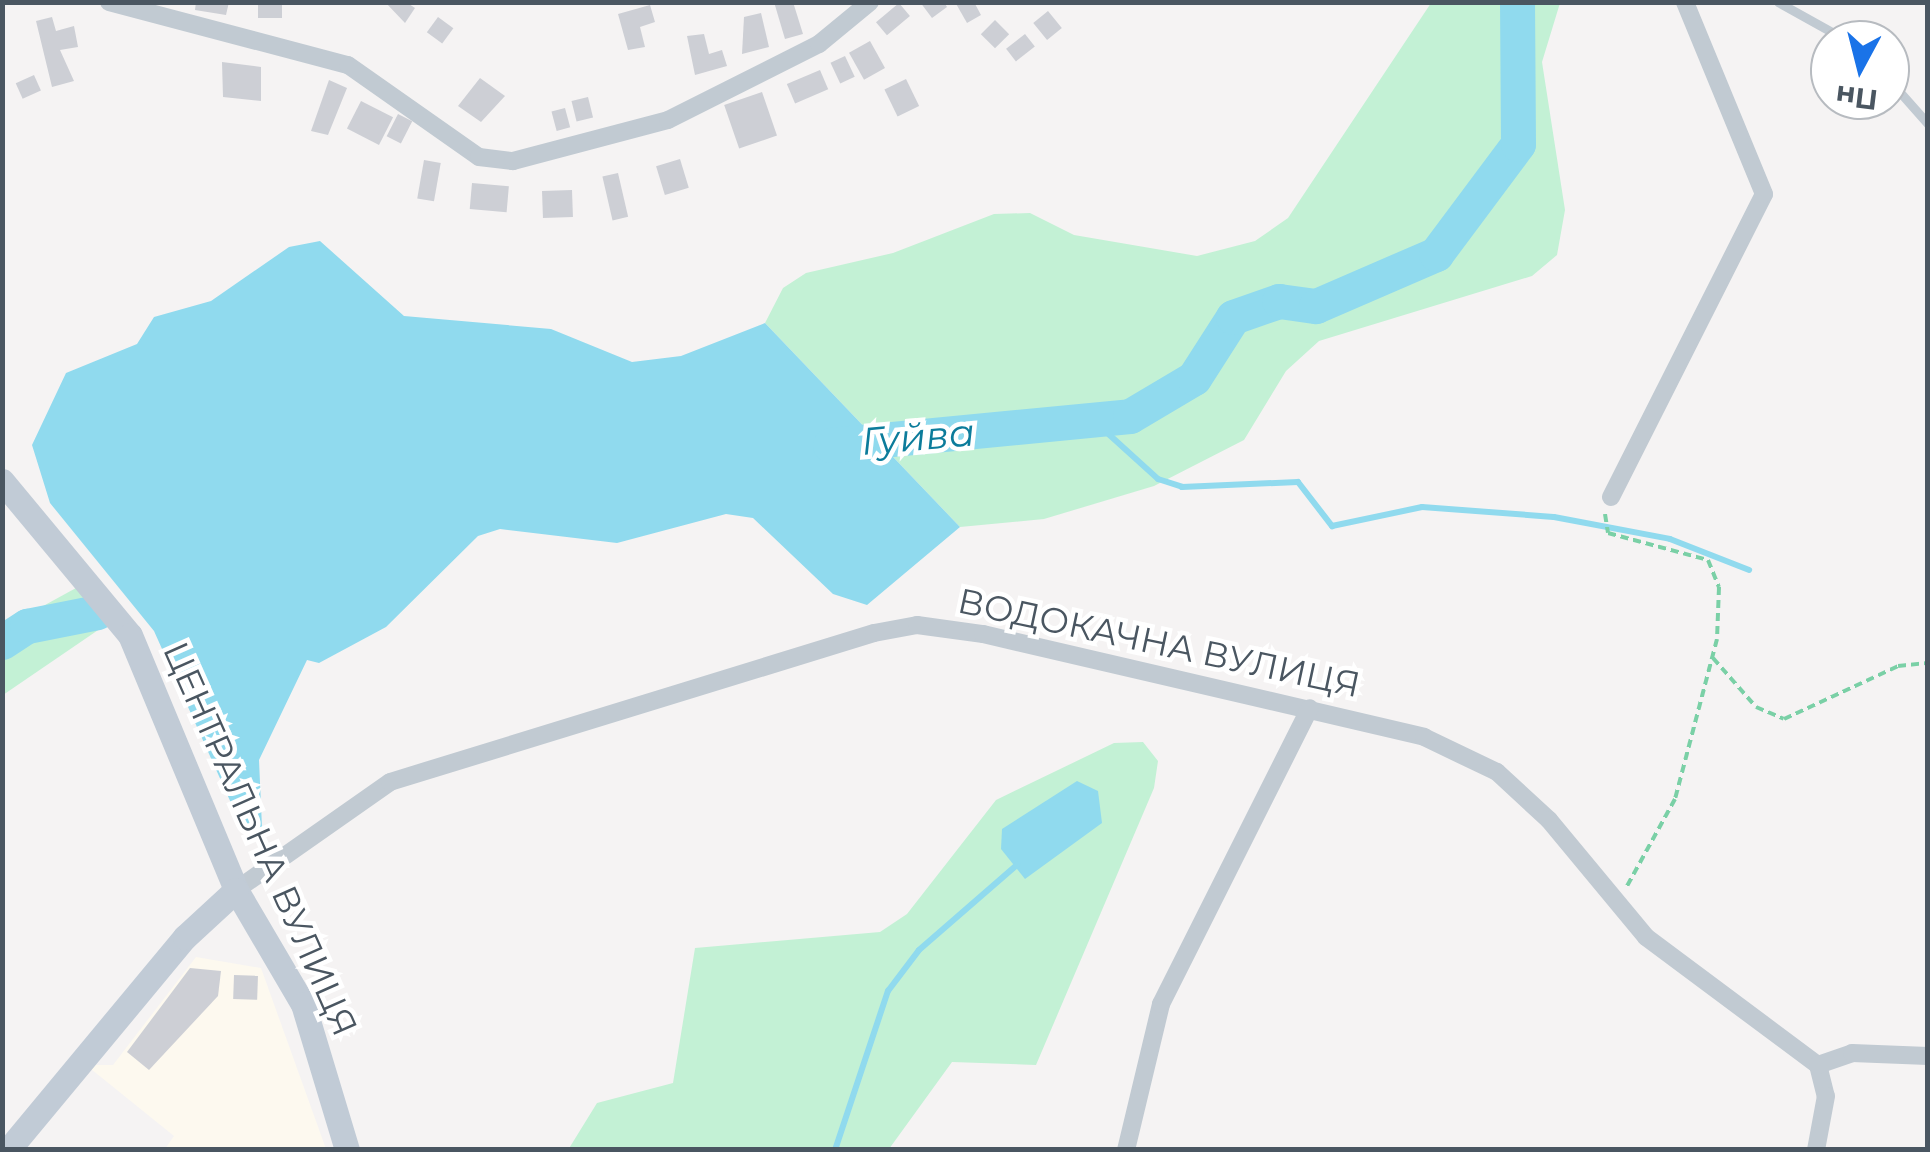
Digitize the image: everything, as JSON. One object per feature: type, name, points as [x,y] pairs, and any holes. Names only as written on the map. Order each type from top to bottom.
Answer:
[{"type":"street","points":[[110,2],[348,65],[479,158],[513,161],[668,120],[820,44],[870,2]]},
{"type":"street","points":[[1611,497],[1764,194],[1684,2]]},
{"type":"street","name":"ЦЕНТРАЛЬНА ВУЛИЦЯ","points":[[2,481],[130,634],[236,890],[302,1004],[347,1150]]},
{"type":"street","name":"ВОДОКАЧНА ВУЛИЦЯ","points":[[236,890],[390,782],[917,625],[1310,708],[1424,737],[1496,772],[1616,903],[1718,996],[1818,1065]]},
{"type":"street","points":[[1126,1150],[1161,1004],[1310,708]]},
{"type":"street","points":[[8,1150],[185,937],[236,890]]},
{"type":"street","points":[[1816,1150],[1826,1096],[1818,1065],[1852,1053],[1928,1056]]},
{"type":"lane","points":[[1778,2],[1810,20]]},
{"type":"lane","points":[[1910,104],[1928,124]]},
{"type":"path","points":[[1603,520],[1602,528],[1714,566],[1712,658],[1675,798],[1616,903]]},
{"type":"path","points":[[1712,658],[1756,707],[1784,720],[1898,666],[1928,663]]},
{"type":"shaded area","points":[[196,957],[261,968],[326,1149],[165,1149],[174,1136],[86,1065],[113,1065]]},
{"type":"green space","points":[[1431,3],[1560,3],[1542,62],[1565,210],[1557,255],[1532,276],[1319,341],[1286,371],[1244,440],[1154,486],[1044,519],[960,527],[765,323],[783,288],[806,273],[893,253],[994,214],[1030,213],[1074,235],[1197,256],[1255,241],[1288,218]]},
{"type":"green space","points":[[76,588],[107,624],[3,695],[3,628]]},
{"type":"green space","points":[[1143,742],[1158,761],[1154,788],[1036,1065],[952,1062],[889,1149],[568,1150],[597,1103],[673,1083],[695,948],[880,932],[907,914],[996,800],[1114,743]]},
{"type":"water","points":[[320,241],[404,316],[551,329],[632,362],[681,356],[765,323],[960,527],[867,605],[833,594],[753,518],[726,514],[617,543],[500,529],[478,536],[386,627],[319,663],[307,660],[259,760],[262,827],[244,832],[154,631],[50,503],[32,445],[66,373],[137,344],[154,317],[211,301],[289,247]]},
{"type":"water","points":[[1077,781],[1098,791],[1102,823],[1025,879],[1001,849],[1002,829]]},
{"type":"building","points":[[196,2],[229,2],[226,15],[195,10]]},
{"type":"building","points":[[258,2],[282,2],[282,18],[258,18]]},
{"type":"building","points":[[385,2],[406,2],[415,8],[405,23]]},
{"type":"building","points":[[774,2],[793,2],[803,34],[785,39]]},
{"type":"building","points":[[920,2],[944,2],[947,7],[932,18]]},
{"type":"building","points":[[955,2],[974,2],[981,15],[967,23]]},
{"type":"building","points":[[899,3],[910,16],[887,35],[876,22]]},
{"type":"building","points":[[650,5],[655,22],[640,27],[645,47],[628,50],[618,14]]},
{"type":"building","points":[[1048,11],[1062,28],[1047,40],[1033,23]]},
{"type":"building","points":[[761,13],[769,47],[742,54],[744,17]]},
{"type":"building","points":[[52,17],[56,31],[74,26],[78,47],[60,50],[74,81],[52,87],[36,21]]},
{"type":"building","points":[[438,17],[453,28],[442,44],[427,32]]},
{"type":"building","points":[[995,20],[1009,34],[995,48],[981,34]]},
{"type":"building","points":[[704,34],[709,54],[722,50],[727,66],[695,75],[687,36]]},
{"type":"building","points":[[1025,34],[1035,47],[1016,61],[1006,49]]},
{"type":"building","points":[[870,41],[885,68],[864,80],[849,53]]},
{"type":"building","points":[[845,56],[855,77],[840,84],[830,63]]},
{"type":"building","points":[[222,62],[261,67],[261,101],[223,97]]},
{"type":"building","points":[[820,70],[828,89],[795,103],[787,84]]},
{"type":"building","points":[[34,75],[41,91],[23,99],[16,83]]},
{"type":"building","points":[[480,78],[505,96],[481,122],[458,106]]},
{"type":"building","points":[[906,79],[919,106],[898,116],[884,90]]},
{"type":"building","points":[[329,80],[347,88],[328,135],[311,131]]},
{"type":"building","points":[[762,92],[777,135],[739,149],[724,105]]},
{"type":"building","points":[[588,97],[593,117],[577,121],[572,101]]},
{"type":"building","points":[[361,101],[393,117],[379,145],[347,129]]},
{"type":"building","points":[[565,108],[570,127],[557,131],[551,112]]},
{"type":"building","points":[[398,114],[412,121],[401,144],[387,136]]},
{"type":"building","points":[[680,159],[689,188],[665,195],[656,166]]},
{"type":"building","points":[[424,160],[441,163],[434,201],[417,198]]},
{"type":"building","points":[[618,173],[628,217],[613,220],[602,177]]},
{"type":"building","points":[[472,183],[509,186],[507,212],[470,209]]},
{"type":"building","points":[[572,190],[573,217],[543,218],[542,191]]},
{"type":"building","points":[[190,968],[221,971],[218,996],[149,1070],[127,1052]]},
{"type":"building","points":[[234,975],[258,976],[257,1000],[233,999]]},
{"type":"waterway","name":"Гуйва","points":[[830,445],[1130,416],[1194,378],[1233,317],[1279,301],[1316,306],[1436,254],[1518,144],[1517,2]]},
{"type":"waterway","points":[[1093,420],[1158,479],[1182,487],[1298,482],[1332,526],[1422,507],[1554,517],[1670,539],[1749,570]]},
{"type":"waterway","name":"Гуйва","points":[[2,642],[27,626],[98,612]]},
{"type":"waterway","points":[[835,1150],[888,991],[919,950],[1018,864]]}]
